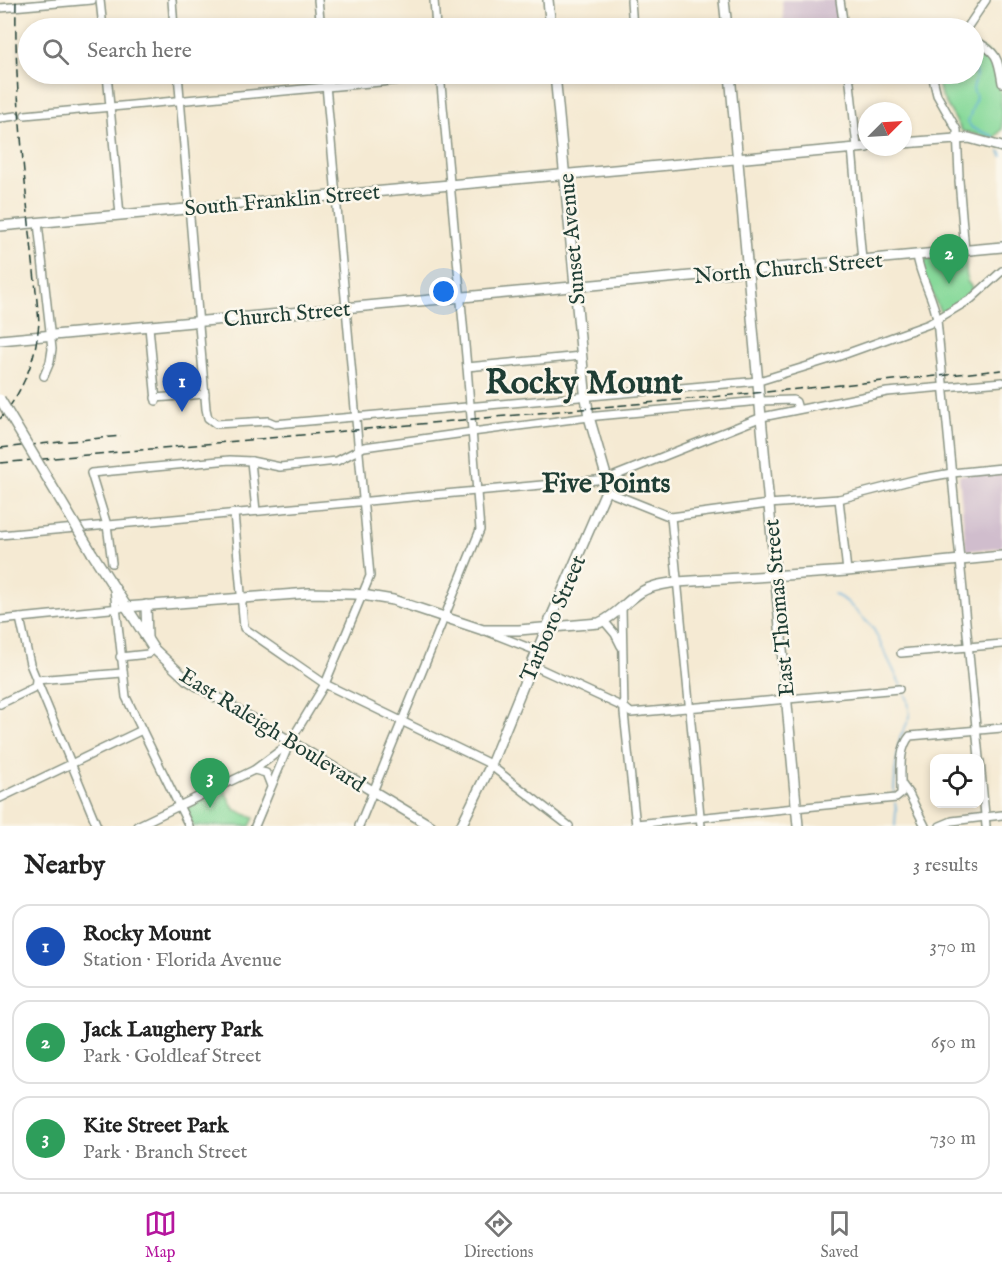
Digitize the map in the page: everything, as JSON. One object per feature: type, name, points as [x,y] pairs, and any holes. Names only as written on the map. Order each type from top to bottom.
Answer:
[{"type":"main road","points":[[548,0],[550,18]]},
{"type":"main road","points":[[724,0],[726,18]]},
{"type":"main road","name":"Sunset Avenue","points":[[556,84],[587,401]]},
{"type":"main road","name":"East Thomas Street","points":[[731,84],[798,826]]},
{"type":"main road","points":[[912,142],[957,138],[1000,143]]},
{"type":"main road","name":"South Franklin Street","points":[[0,226],[858,147]]},
{"type":"main road","name":"North Church Street","points":[[575,286],[1002,247]]},
{"type":"main road","name":"Church Street","points":[[0,340],[575,286]]},
{"type":"main road","name":"East Raleigh Boulevard","points":[[0,399],[92,553],[153,648],[186,679],[431,826]]},
{"type":"main road","name":"Tarboro Street","points":[[461,826],[490,767],[606,491],[607,479],[589,417],[587,401]]},
{"type":"main road","points":[[126,607],[309,593],[363,594],[393,600],[483,630],[547,627],[604,621],[643,590],[656,585],[847,571],[1002,556]]},
{"type":"main road","points":[[146,605],[147,638]]},
{"type":"street","points":[[0,8],[92,0]]},
{"type":"street","points":[[100,0],[102,18]]},
{"type":"street","points":[[172,0],[173,18]]},
{"type":"street","points":[[318,0],[320,18]]},
{"type":"street","points":[[434,0],[435,18]]},
{"type":"street","points":[[631,0],[632,18]]},
{"type":"street","points":[[840,0],[843,18]]},
{"type":"street","points":[[974,18],[986,0]]},
{"type":"street","points":[[984,46],[994,51],[999,63],[1002,83]]},
{"type":"street","points":[[108,84],[120,215]]},
{"type":"street","points":[[179,84],[205,394],[208,418],[216,424],[268,421],[275,424],[355,416],[471,412],[759,386],[937,320],[971,299],[1002,271]]},
{"type":"street","points":[[255,826],[290,742],[325,684],[370,576],[326,84]]},
{"type":"street","points":[[25,115],[354,84]]},
{"type":"street","points":[[359,826],[480,530],[441,84]]},
{"type":"street","points":[[850,84],[858,140]]},
{"type":"street","points":[[934,84],[937,95],[957,130],[965,251]]},
{"type":"street","points":[[0,118],[16,116]]},
{"type":"street","points":[[859,156],[862,260]]},
{"type":"street","points":[[38,222],[52,354],[44,376]]},
{"type":"street","points":[[917,255],[920,273],[934,301],[937,320],[978,754]]},
{"type":"street","points":[[149,327],[155,399],[205,394]]},
{"type":"street","points":[[467,367],[581,356]]},
{"type":"street","points":[[0,535],[607,479],[762,417],[887,392],[1002,382]]},
{"type":"street","points":[[112,563],[107,525],[91,472],[209,462],[251,461],[280,467],[337,461],[364,447],[589,417],[760,401],[794,400],[798,409]]},
{"type":"street","points":[[251,461],[256,511]]},
{"type":"street","points":[[606,491],[671,517],[768,504],[839,499],[885,486],[952,473],[1002,468]]},
{"type":"street","points":[[839,499],[847,571]]},
{"type":"street","points":[[234,513],[244,628],[325,684],[486,762],[567,826]]},
{"type":"street","points":[[671,517],[701,826]]},
{"type":"street","points":[[113,587],[126,697],[189,826]]},
{"type":"street","points":[[0,620],[126,607]]},
{"type":"street","points":[[622,607],[621,647],[636,825],[896,798],[901,794],[907,738],[913,735],[1002,728]]},
{"type":"street","points":[[20,618],[27,653],[36,680],[97,826]]},
{"type":"street","points":[[604,621],[615,634],[621,647]]},
{"type":"street","points":[[483,630],[537,651]]},
{"type":"street","points":[[901,653],[1002,644]]},
{"type":"street","points":[[120,657],[148,654],[153,648]]},
{"type":"street","points":[[532,664],[625,708],[631,713],[899,689]]},
{"type":"street","points":[[36,680],[122,673]]},
{"type":"street","points":[[0,704],[35,687],[36,680]]},
{"type":"street","points":[[0,798],[142,730]]},
{"type":"street","points":[[137,826],[254,770],[281,752],[290,742]]},
{"type":"street","points":[[254,770],[266,773],[270,779],[271,788]]},
{"type":"street","points":[[901,783],[925,826]]},
{"type":"street","points":[[984,801],[986,826]]},
{"type":"street","points":[[940,826],[952,821],[1002,815]]},
{"type":"shaded area","points":[[782,0],[837,0],[839,18],[783,18]]},
{"type":"shaded area","points":[[1002,471],[1002,547],[966,551],[959,475]]},
{"type":"green space","points":[[984,50],[996,64],[1002,129],[994,139],[962,131],[941,95],[938,84],[984,84]]},
{"type":"green space","points":[[965,254],[967,281],[975,292],[949,310],[940,311],[926,281],[921,262],[925,258]]},
{"type":"green space","points":[[224,789],[234,809],[254,818],[250,826],[193,826],[185,809]]},
{"type":"waterway","points":[[974,84],[973,89],[976,97],[968,122],[972,128],[993,136],[995,141]]},
{"type":"waterway","points":[[1000,151],[1002,156]]},
{"type":"waterway","points":[[834,594],[846,601],[873,628],[908,700],[910,717],[900,738],[894,794]]},
{"type":"waterway","points":[[895,803],[895,826]]},
{"type":"railway","points":[[0,419],[16,397],[27,374],[35,349],[39,322],[17,80],[16,0]]},
{"type":"railway","points":[[0,463],[1002,370]]},
{"type":"railway","points":[[0,448],[121,436]]},
{"type":"place","name":"Jack Laughery Park","points":[[949,284]]},
{"type":"place","name":"Rocky Mount","points":[[182,412]]},
{"type":"place","name":"Kite Street Park","points":[[210,808]]},
{"type":"district","name":"Rocky Mount","points":[[584,381]]},
{"type":"district","name":"Five Points","points":[[606,482]]}]
